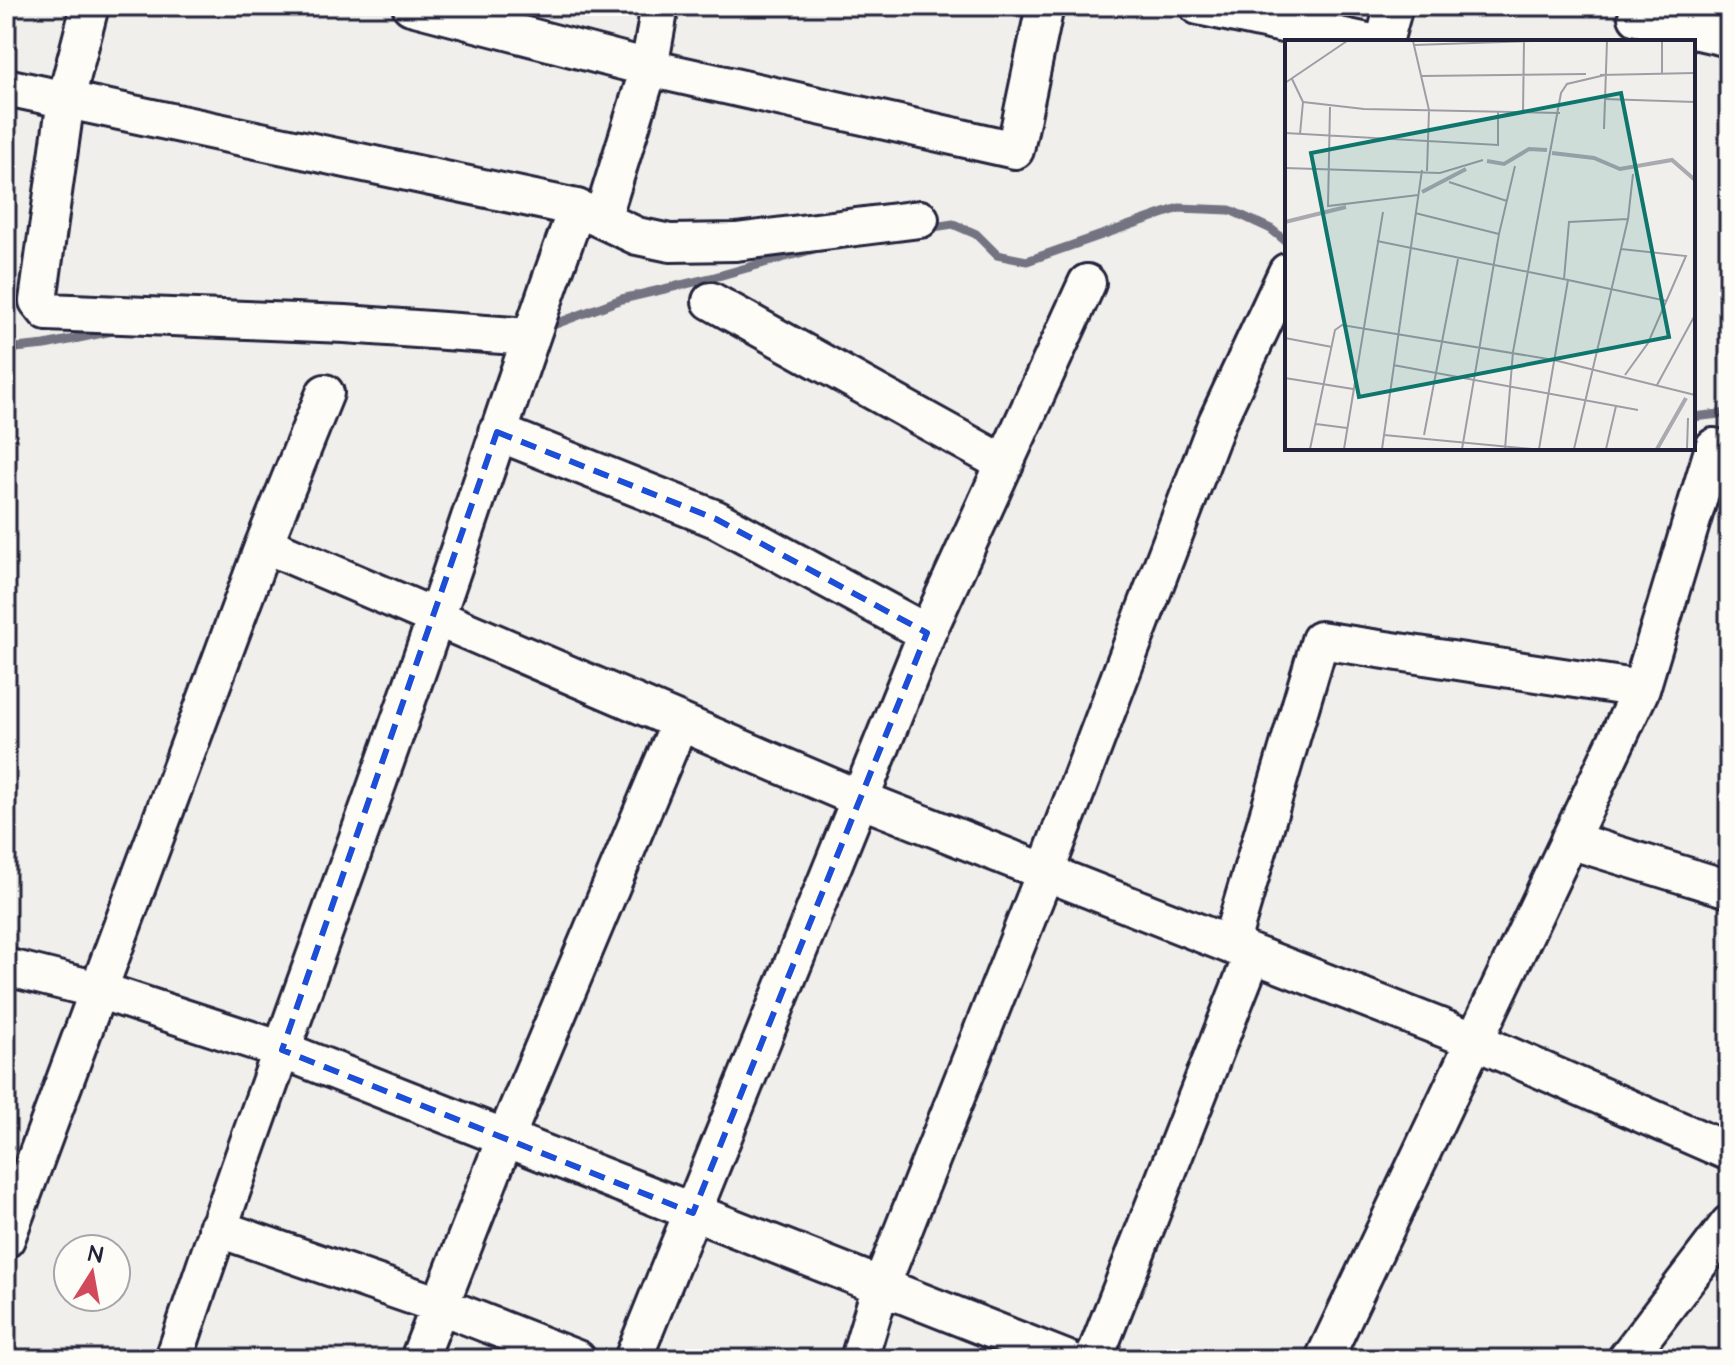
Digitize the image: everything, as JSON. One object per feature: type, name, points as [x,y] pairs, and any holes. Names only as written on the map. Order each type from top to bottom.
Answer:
[{"type":"street","points":[[90,6],[66,99],[38,301],[47,312],[345,324],[529,337]]},
{"type":"street","points":[[411,6],[649,68],[1015,150],[1045,6]]},
{"type":"street","points":[[174,1359],[217,1228],[436,618],[529,337],[589,214],[649,68],[660,6]]},
{"type":"street","points":[[1198,6],[1359,40]]},
{"type":"street","points":[[1385,40],[1394,6]]},
{"type":"street","points":[[1636,22],[1729,38]]},
{"type":"street","points":[[6,87],[589,214],[637,236],[670,243],[736,242],[920,219]]},
{"type":"street","points":[[859,1359],[881,1286],[1045,873],[1217,422],[1285,276]]},
{"type":"street","points":[[633,1359],[927,633],[1087,283]]},
{"type":"street","points":[[711,301],[1005,464]]},
{"type":"street","points":[[6,1239],[264,544],[325,393]]},
{"type":"street","points":[[497,432],[716,519],[927,633]]},
{"type":"street","points":[[1324,1359],[1641,689],[1714,447]]},
{"type":"street","points":[[264,544],[860,799],[1473,1040],[1729,1152]]},
{"type":"street","points":[[1094,1359],[1241,949],[1320,640],[1641,689]]},
{"type":"street","points":[[419,1359],[505,1139],[680,722]]},
{"type":"street","points":[[1569,840],[1729,889]]},
{"type":"street","points":[[6,967],[98,990],[282,1050],[1066,1359]]},
{"type":"street","points":[[1626,1359],[1729,1224]]},
{"type":"street","points":[[217,1228],[439,1305],[577,1359]]},
{"type":"highlighted area","points":[[497,432],[716,519],[927,633],[693,1213],[282,1050]]},
{"type":"waterway","points":[[927,228],[953,224],[976,234],[997,255],[1027,261],[1179,208],[1230,210],[1271,229],[1285,240]]},
{"type":"waterway","points":[[545,328],[622,299],[814,249]]},
{"type":"waterway","points":[[6,349],[45,345],[117,330]]},
{"type":"waterway","points":[[1695,417],[1729,413]]}]
